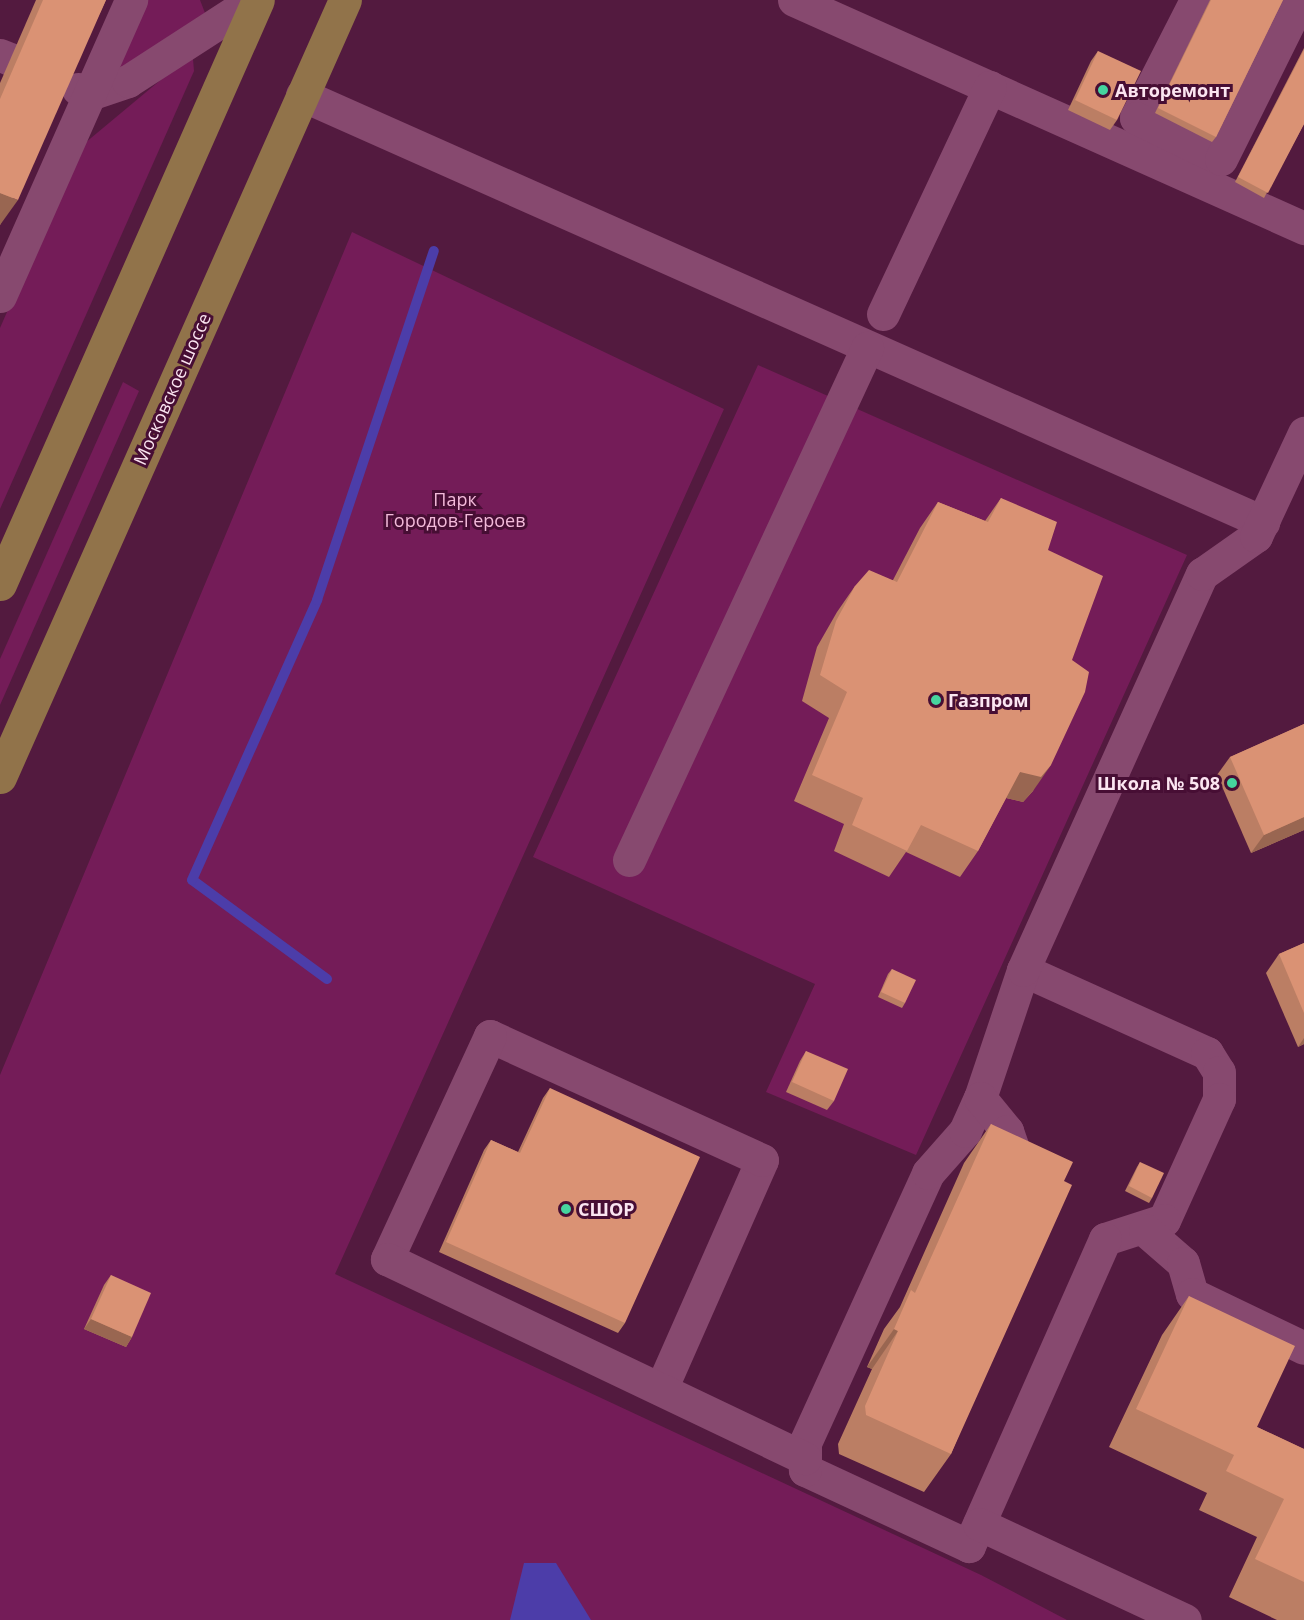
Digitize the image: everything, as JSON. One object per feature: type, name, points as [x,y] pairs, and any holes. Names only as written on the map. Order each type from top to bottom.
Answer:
[{"type":"main road","points":[[0,584],[258,0]]},
{"type":"main road","name":"Московское шоссе","points":[[0,777],[345,0]]},
{"type":"street","points":[[0,296],[77,88],[131,0]]},
{"type":"street","points":[[77,88],[128,81],[253,0]]},
{"type":"street","points":[[794,0],[847,10],[990,87],[1050,103],[1165,148],[1304,228]]},
{"type":"street","points":[[1196,0],[1136,118],[1165,148],[1221,159],[1300,0]]},
{"type":"street","points":[[883,314],[990,87]]},
{"type":"street","points":[[302,95],[1263,522]]},
{"type":"street","points":[[629,860],[867,348]]},
{"type":"street","points":[[1023,970],[1207,1053],[1219,1072],[1219,1099],[1164,1220],[1145,1230],[1105,1239],[998,1470],[969,1546],[805,1470],[805,1443],[928,1173],[965,1131],[980,1098],[1023,970],[1202,574],[1256,536],[1304,433]]},
{"type":"street","points":[[661,1389],[762,1160],[490,1036],[387,1259],[805,1458]]},
{"type":"street","points":[[980,1098],[1007,1131],[1021,1184]]},
{"type":"street","points":[[1145,1230],[1183,1263],[1192,1294],[1304,1347]]},
{"type":"street","points":[[979,1524],[1185,1620]]},
{"type":"green space","points":[[144,0],[200,0],[205,13],[119,69],[117,61]]},
{"type":"green space","points":[[187,58],[193,59],[194,71],[0,509],[0,328],[79,148]]},
{"type":"green space","name":"Парк Городов-Героев","points":[[352,232],[724,409],[335,1274],[981,1575],[1067,1620],[0,1620],[0,1075]]},
{"type":"green space","points":[[758,365],[1187,555],[916,1155],[766,1092],[815,984],[533,857]]},
{"type":"green space","points":[[123,382],[139,391],[0,705],[0,659]]},
{"type":"shaded area","points":[[524,1563],[556,1563],[591,1620],[510,1620]]},
{"type":"building","points":[[43,0],[106,0],[18,200],[0,193],[0,99]]},
{"type":"building","points":[[1211,0],[1283,0],[1216,137],[1158,108]]},
{"type":"building","points":[[1304,50],[1304,124],[1268,193],[1238,177]]},
{"type":"building","name":"Авторемонт","points":[[1098,51],[1141,71],[1117,120],[1075,100]]},
{"type":"building","name":"Газпром","points":[[1001,498],[1057,522],[1048,550],[1103,576],[1072,660],[1089,672],[1085,692],[1051,765],[1041,777],[1020,772],[978,851],[921,825],[907,851],[852,825],[863,798],[812,775],[847,692],[820,675],[836,621],[855,586],[869,570],[897,582],[938,502],[988,522]]},
{"type":"building","points":[[1304,724],[1304,817],[1264,835],[1230,757]]},
{"type":"building","points":[[1304,943],[1304,1013],[1279,954]]},
{"type":"building","points":[[892,969],[916,980],[905,1003],[881,992]]},
{"type":"building","points":[[806,1051],[848,1069],[834,1101],[792,1082]]},
{"type":"building","name":"СШОР","points":[[550,1088],[700,1157],[625,1323],[446,1242],[491,1140],[520,1153]]},
{"type":"building","points":[[991,1124],[1073,1162],[1064,1181],[1072,1185],[951,1454],[866,1415],[865,1406],[898,1331],[894,1329],[911,1290],[915,1293]]},
{"type":"building","points":[[1140,1162],[1164,1173],[1152,1198],[1129,1186]]},
{"type":"building","points":[[111,1275],[151,1293],[132,1337],[91,1319]]},
{"type":"building","points":[[1189,1296],[1295,1346],[1257,1427],[1304,1449],[1304,1582],[1255,1559],[1284,1499],[1226,1471],[1234,1455],[1136,1409]]},
{"type":"waterway","points":[[327,979],[192,880],[317,600],[434,251]]},
{"type":"place","name":"Авторемонт","points":[[1103,90]]},
{"type":"place","name":"Газпром","points":[[936,700]]},
{"type":"place","name":"Школа № 508","points":[[1232,783]]},
{"type":"place","name":"СШОР","points":[[566,1209]]}]
